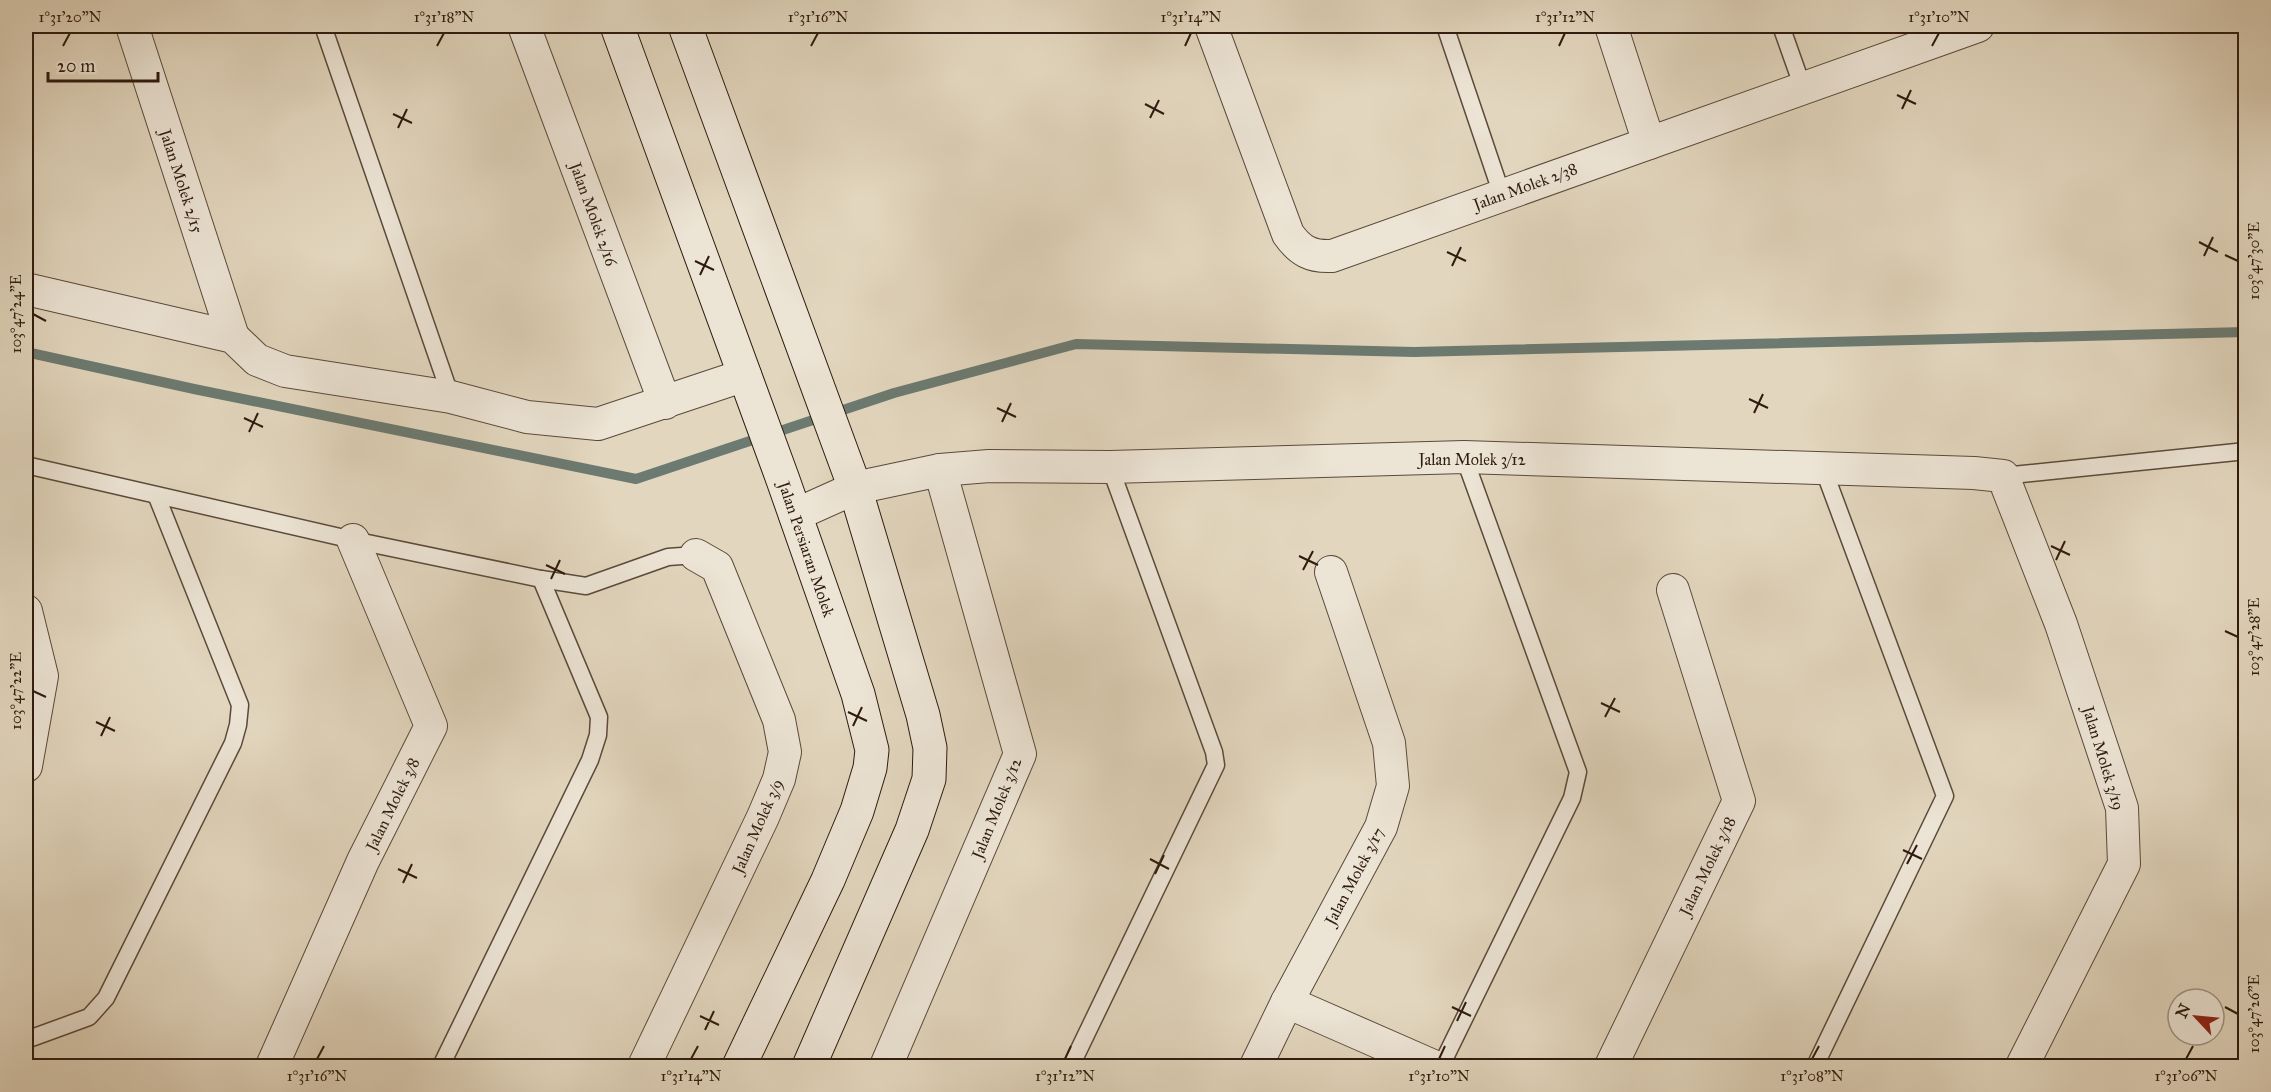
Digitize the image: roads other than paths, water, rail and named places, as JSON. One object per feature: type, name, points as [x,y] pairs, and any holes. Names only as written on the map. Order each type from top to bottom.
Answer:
[{"type":"main road","name":"Jalan Persiaran Molek","points":[[617,26],[783,480],[858,694],[873,750],[857,811],[828,880],[739,1066]]},
{"type":"main road","points":[[685,26],[855,488],[923,715],[930,748],[929,779],[912,830],[809,1066]]},
{"type":"street","name":"Jalan Molek 2/15","points":[[132,26],[233,337]]},
{"type":"street","name":"Jalan Molek 2/16","points":[[524,26],[665,403]]},
{"type":"street","name":"Jalan Molek 2/38","points":[[1211,26],[1288,234],[1305,252],[1320,256],[1332,256],[1649,143],[1960,28]]},
{"type":"street","points":[[1611,26],[1649,143]]},
{"type":"street","points":[[26,289],[233,337],[256,360],[285,371],[452,397],[527,417],[598,424],[665,403],[749,384]]},
{"type":"street","name":"Jalan Molek 3/12","points":[[795,515],[855,488],[940,470],[989,466],[1110,468],[1464,457],[1974,473],[2003,476]]},
{"type":"street","name":"Jalan Molek 3/12","points":[[886,1066],[1020,754],[940,470]]},
{"type":"street","name":"Jalan Molek 3/19","points":[[2003,476],[2061,624],[2122,808],[2124,864],[2022,1066]]},
{"type":"street","name":"Jalan Molek 3/8","points":[[272,1066],[358,872],[431,726],[353,540]]},
{"type":"street","name":"Jalan Molek 3/9","points":[[644,1066],[763,817],[779,779],[785,752],[779,720],[717,567],[696,555]]},
{"type":"street","name":"Jalan Molek 3/17","points":[[1256,1066],[1287,1002],[1381,827],[1393,786],[1389,743],[1330,572]]},
{"type":"street","name":"Jalan Molek 3/18","points":[[1611,1066],[1739,801],[1673,590]]},
{"type":"street","points":[[26,611],[42,676],[26,766]]},
{"type":"street","points":[[1287,1002],[1433,1066]]},
{"type":"lane","points":[[323,26],[452,397]]},
{"type":"lane","points":[[1445,26],[1502,195]]},
{"type":"lane","points":[[1781,26],[1803,87]]},
{"type":"lane","points":[[2003,476],[2246,451]]},
{"type":"lane","points":[[1441,1066],[1572,798],[1578,772],[1464,457]]},
{"type":"lane","points":[[26,465],[157,497],[353,540],[541,579],[586,586],[668,557],[696,555]]},
{"type":"lane","points":[[1071,1066],[1216,765],[1214,753],[1110,468]]},
{"type":"lane","points":[[1815,1066],[1945,796],[1823,468]]},
{"type":"lane","points":[[26,1040],[89,1017],[106,998],[233,743],[238,725],[240,705],[157,497]]},
{"type":"lane","points":[[441,1066],[590,760],[598,735],[599,717],[541,579]]},
{"type":"waterway","points":[[26,352],[194,389],[636,479],[894,393],[1076,344],[1414,352],[2246,332]]}]
